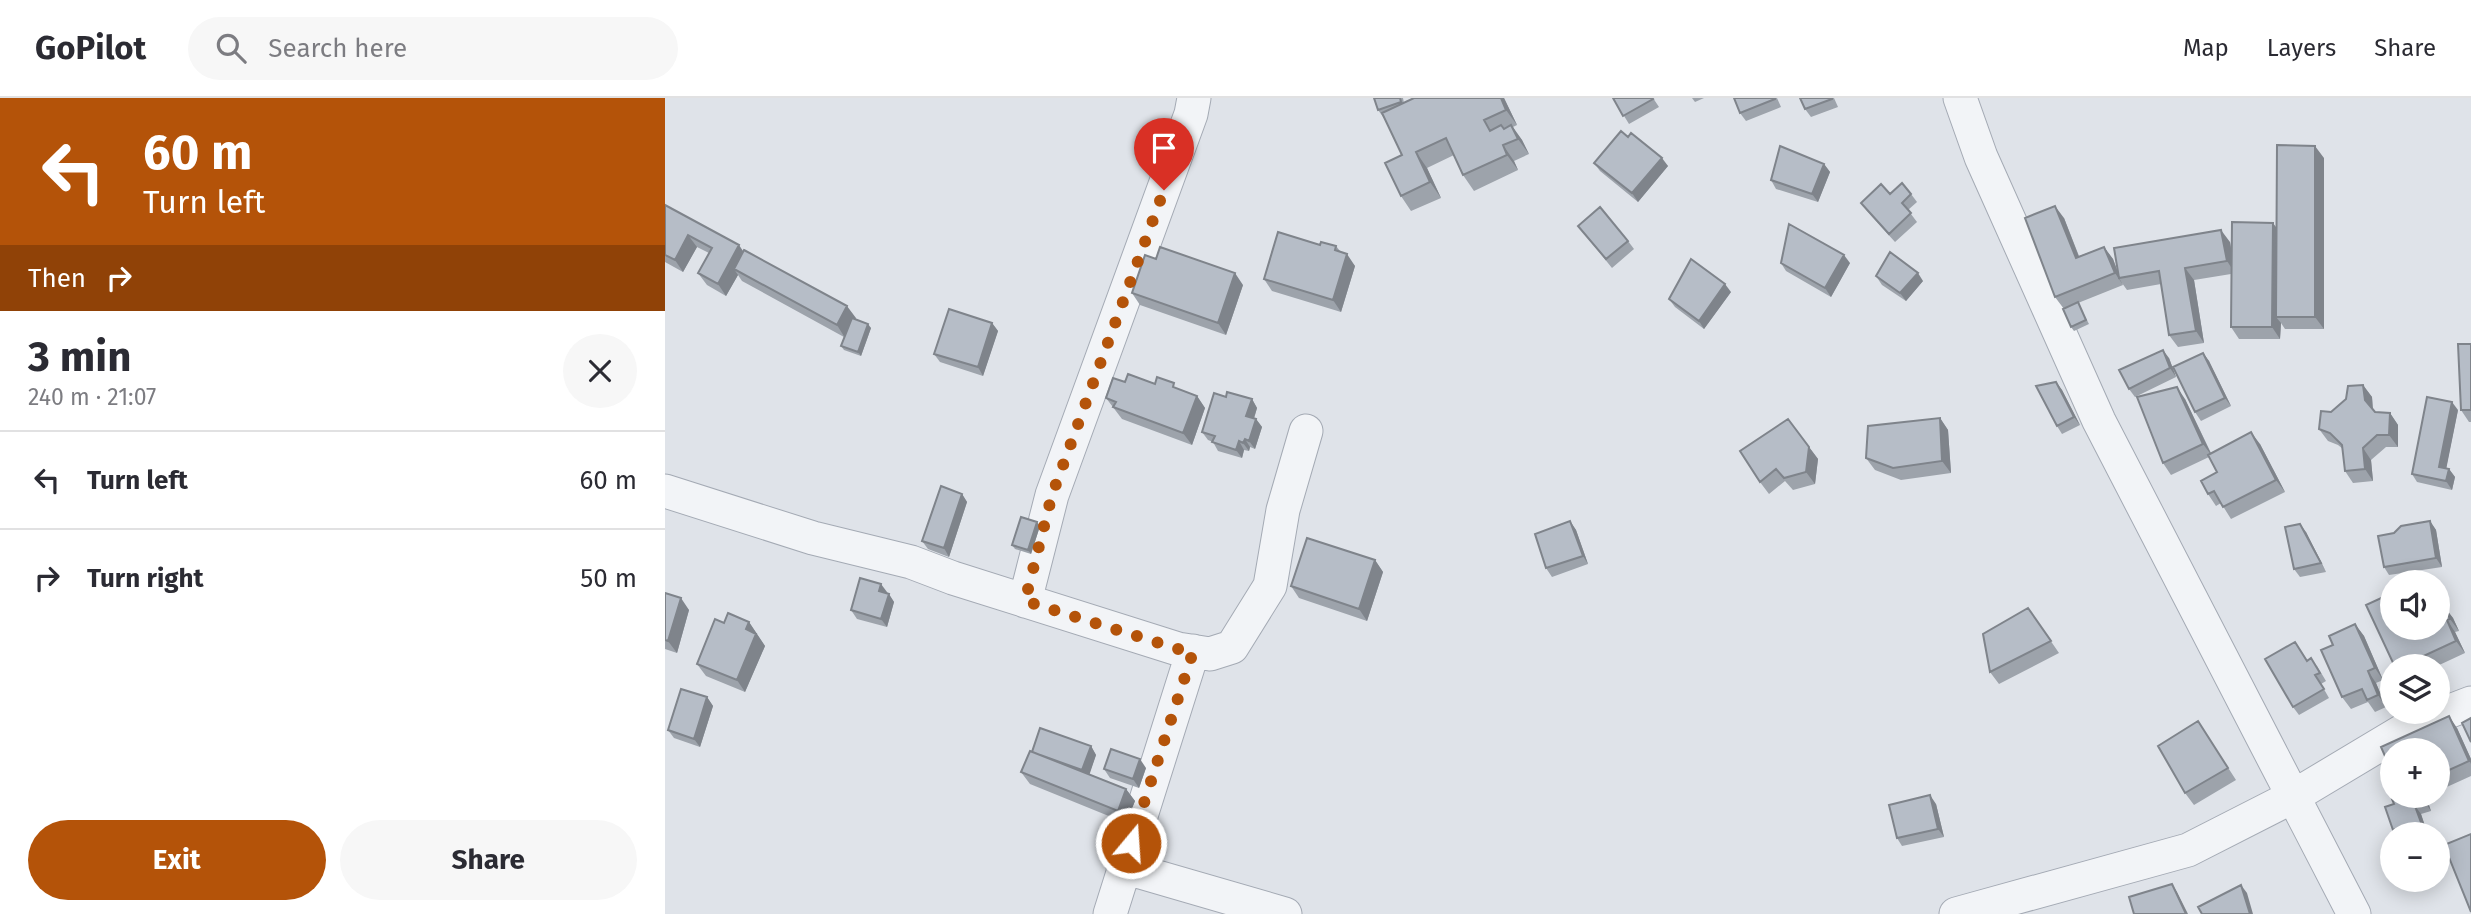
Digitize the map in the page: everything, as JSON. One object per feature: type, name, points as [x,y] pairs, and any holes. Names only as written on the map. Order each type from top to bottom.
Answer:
[{"type":"street","points":[[1025,601],[1052,495],[1191,114],[1194,98]]},
{"type":"street","points":[[1960,98],[1981,157],[2099,421],[2354,914]]},
{"type":"street","points":[[665,491],[813,538],[911,562],[953,578],[1178,649],[1210,654],[1232,647],[1270,586],[1283,510],[1306,431]]},
{"type":"street","points":[[1110,914],[1193,652]]},
{"type":"street","points":[[1955,914],[2188,849],[2294,796],[2411,726],[2471,703]]},
{"type":"street","points":[[1123,867],[1285,914]]},
{"type":"building","points":[[1374,98],[1400,98],[1401,102],[1378,110]]},
{"type":"building","points":[[1414,98],[1501,98],[1506,110],[1484,120],[1490,131],[1501,125],[1504,129],[1511,125],[1518,139],[1503,145],[1507,155],[1463,175],[1446,138],[1416,152],[1430,182],[1401,196],[1385,163],[1402,155],[1382,113]]},
{"type":"building","points":[[1613,98],[1652,98],[1653,99],[1623,116]]},
{"type":"building","points":[[1734,98],[1775,98],[1775,99],[1740,113]]},
{"type":"building","points":[[1800,98],[1832,98],[1832,99],[1805,109]]},
{"type":"building","points":[[1621,131],[1628,137],[1631,133],[1662,158],[1632,193],[1594,163]]},
{"type":"building","points":[[2277,145],[2315,146],[2315,317],[2276,317]]},
{"type":"building","points":[[1780,146],[1824,164],[1812,194],[1771,180]]},
{"type":"building","points":[[1902,183],[1911,194],[1902,203],[1911,213],[1889,234],[1861,203],[1881,184],[1890,194]]},
{"type":"building","points":[[665,205],[739,245],[718,284],[698,273],[712,248],[688,235],[675,260],[665,255]]},
{"type":"building","points":[[2055,206],[2076,258],[2104,247],[2115,273],[2055,297],[2025,218]]},
{"type":"building","points":[[1600,207],[1628,241],[1606,259],[1578,226]]},
{"type":"building","points":[[2232,222],[2273,223],[2272,327],[2231,327]]},
{"type":"building","points":[[1789,224],[1844,255],[1825,288],[1781,263]]},
{"type":"building","points":[[2221,230],[2227,261],[2185,268],[2196,331],[2169,335],[2159,271],[2119,278],[2114,248]]},
{"type":"building","points":[[1278,232],[1320,245],[1321,242],[1336,246],[1335,250],[1347,254],[1333,300],[1264,279]]},
{"type":"building","points":[[1160,247],[1235,273],[1218,323],[1132,293],[1145,255],[1156,259]]},
{"type":"building","points":[[744,250],[847,306],[837,325],[734,269]]},
{"type":"building","points":[[1890,252],[1918,273],[1900,293],[1876,276]]},
{"type":"building","points":[[1691,259],[1725,284],[1699,321],[1669,299]]},
{"type":"building","points":[[2078,302],[2086,320],[2071,327],[2063,309]]},
{"type":"building","points":[[949,309],[992,323],[978,367],[934,354]]},
{"type":"building","points":[[852,318],[868,324],[858,352],[841,346]]},
{"type":"building","points":[[2458,344],[2471,344],[2471,410],[2461,410]]},
{"type":"building","points":[[2163,350],[2170,368],[2129,389],[2119,370]]},
{"type":"building","points":[[2203,353],[2225,398],[2195,412],[2173,367]]},
{"type":"building","points":[[1128,374],[1155,384],[1157,377],[1174,383],[1173,387],[1197,396],[1183,433],[1113,407],[1116,402],[1106,398],[1113,378],[1125,382]]},
{"type":"building","points":[[2056,382],[2074,417],[2057,426],[2036,386]]},
{"type":"building","points":[[2363,385],[2365,400],[2375,412],[2390,413],[2389,435],[2377,435],[2363,448],[2365,469],[2345,471],[2342,445],[2330,433],[2319,429],[2321,411],[2331,412],[2346,399],[2348,386]]},
{"type":"building","points":[[2177,387],[2203,444],[2163,463],[2137,397]]},
{"type":"building","points":[[1227,392],[1252,399],[1246,416],[1256,419],[1249,441],[1239,441],[1236,450],[1212,442],[1215,436],[1202,432],[1214,393],[1226,397]]},
{"type":"building","points":[[2427,397],[2452,402],[2439,467],[2449,469],[2446,481],[2412,474]]},
{"type":"building","points":[[1940,418],[1942,461],[1893,468],[1866,458],[1868,426]]},
{"type":"building","points":[[1788,419],[1809,447],[1806,472],[1784,478],[1776,469],[1760,482],[1740,451]]},
{"type":"building","points":[[2251,432],[2276,480],[2223,507],[2214,491],[2208,494],[2201,481],[2217,472],[2208,455]]},
{"type":"building","points":[[941,486],[962,494],[944,548],[922,541]]},
{"type":"building","points":[[1021,517],[1037,522],[1028,550],[1012,545]]},
{"type":"building","points":[[1570,521],[1583,556],[1546,568],[1535,534]]},
{"type":"building","points":[[2430,521],[2436,558],[2384,567],[2378,536],[2394,533],[2401,526]]},
{"type":"building","points":[[2300,524],[2321,563],[2294,569],[2285,527]]},
{"type":"building","points":[[1307,538],[1375,560],[1359,609],[1291,586]]},
{"type":"building","points":[[860,578],[881,584],[879,591],[889,594],[881,619],[851,610]]},
{"type":"building","points":[[665,593],[681,598],[668,641],[665,640]]},
{"type":"building","points":[[2380,599],[2380,635],[2366,605]]},
{"type":"building","points":[[2028,608],[2051,641],[1990,672],[1983,634]]},
{"type":"building","points":[[728,613],[749,622],[746,629],[756,634],[737,680],[697,664],[715,619],[724,623]]},
{"type":"building","points":[[2355,624],[2375,668],[2368,671],[2378,695],[2367,700],[2362,689],[2342,697],[2321,650],[2333,645],[2329,636]]},
{"type":"building","points":[[2450,627],[2456,641],[2428,654],[2389,654],[2382,640],[2450,640]]},
{"type":"building","points":[[2295,642],[2307,661],[2311,658],[2320,673],[2315,675],[2324,689],[2293,707],[2265,659]]},
{"type":"building","points":[[681,689],[707,697],[694,739],[668,730]]},
{"type":"building","points":[[2450,718],[2469,761],[2450,770],[2450,738],[2401,738],[2431,724],[2450,724]]},
{"type":"building","points":[[2471,718],[2471,742],[2462,723]]},
{"type":"building","points":[[2198,721],[2228,768],[2185,793],[2158,746]]},
{"type":"building","points":[[1040,728],[1091,746],[1082,770],[1032,752]]},
{"type":"building","points":[[1111,749],[1140,759],[1133,779],[1104,769]]},
{"type":"building","points":[[1030,751],[1126,789],[1118,811],[1021,772]]},
{"type":"building","points":[[1930,795],[1938,829],[1897,838],[1889,805]]},
{"type":"building","points":[[2385,808],[2416,808],[2421,822],[2390,822]]},
{"type":"building","points":[[2471,834],[2471,912],[2450,860],[2450,843]]},
{"type":"building","points":[[2172,884],[2186,914],[2134,914],[2129,897]]},
{"type":"building","points":[[2241,885],[2250,914],[2202,914],[2198,907]]},
{"type":"route","points":[[1131,843],[1193,652],[1025,601],[1052,495],[1164,190]]}]
